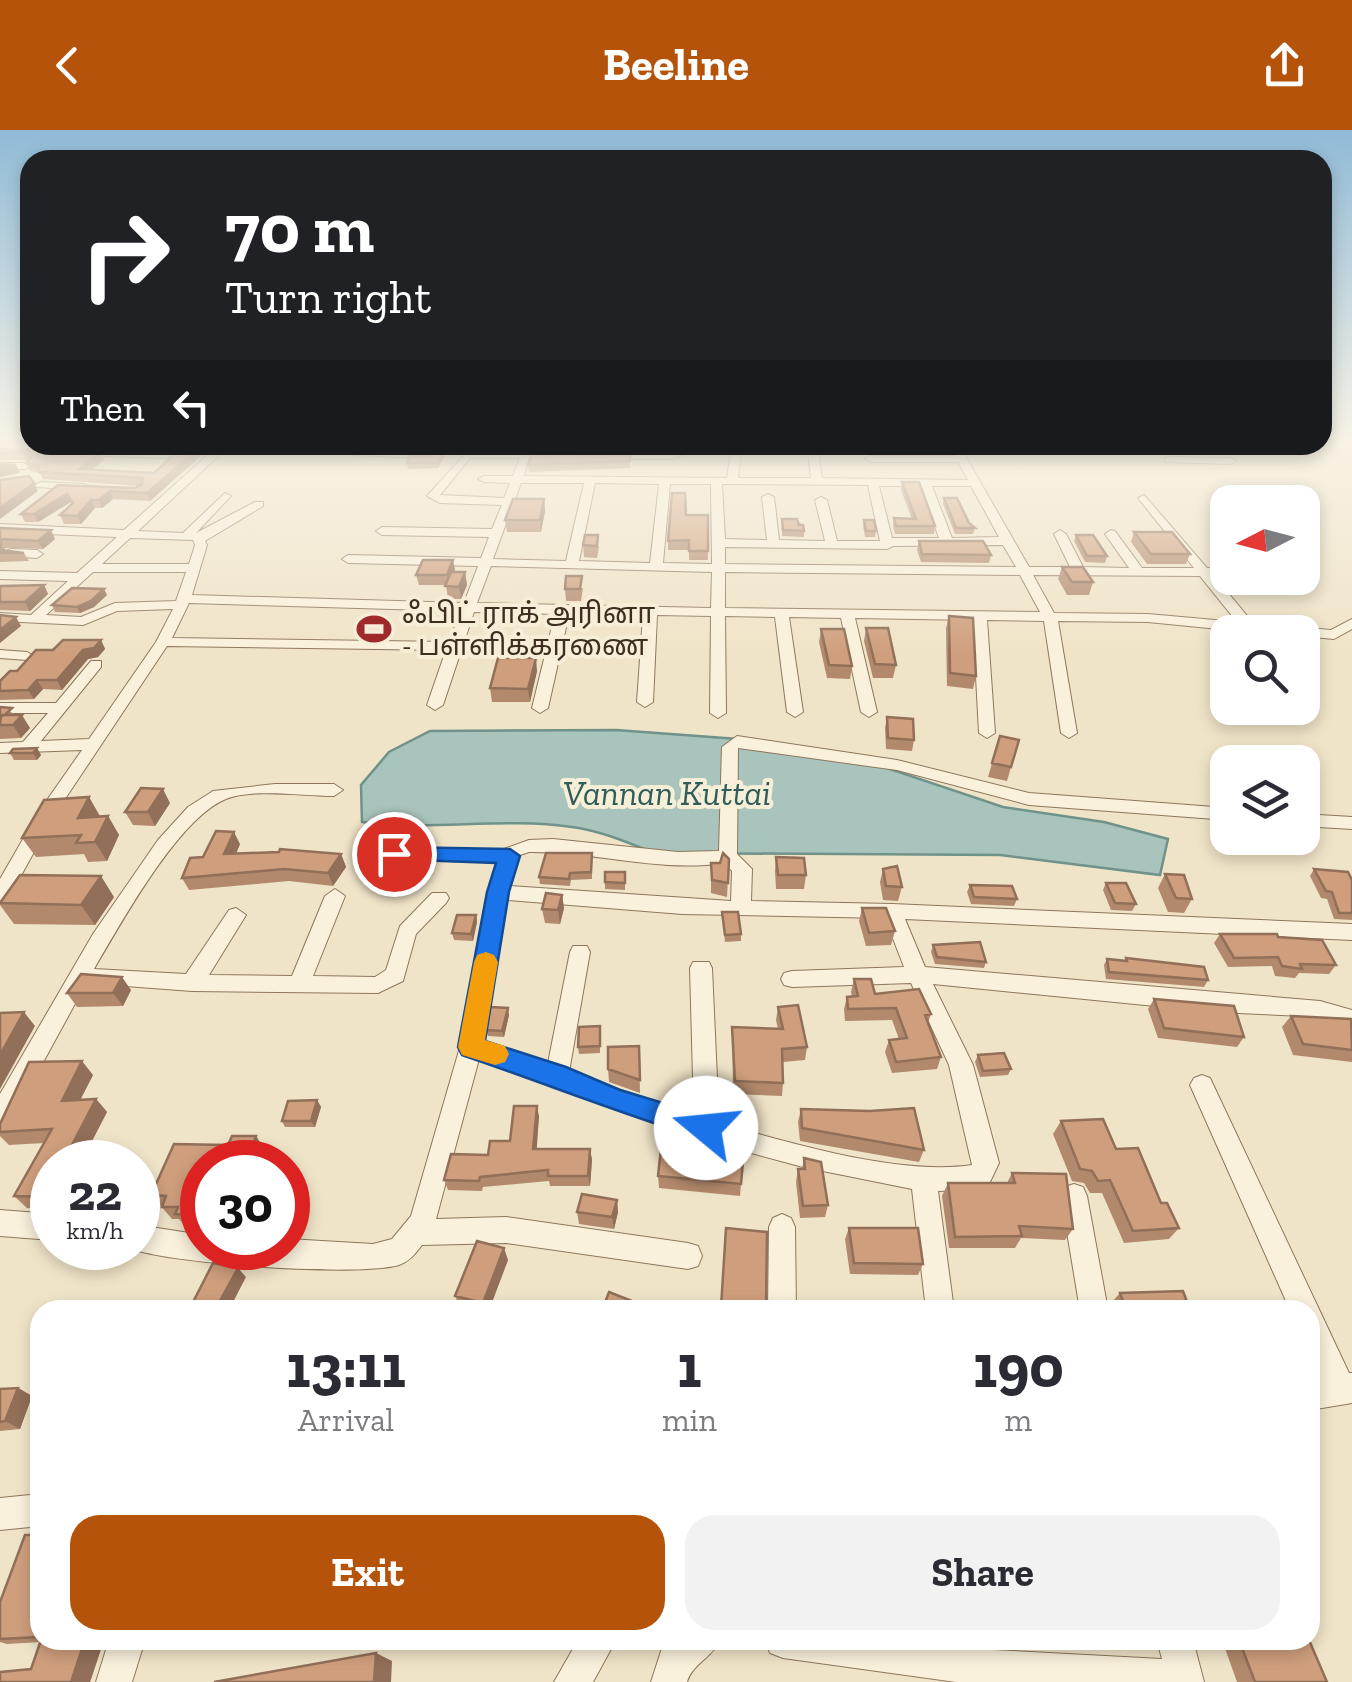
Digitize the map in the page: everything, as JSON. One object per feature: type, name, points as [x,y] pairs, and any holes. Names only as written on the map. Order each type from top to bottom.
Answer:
[{"type":"street","points":[[34,619],[152,508]]},
{"type":"street","points":[[193,538],[216,508]]},
{"type":"street","points":[[1,528],[193,538],[250,508]]},
{"type":"street","points":[[435,705],[508,508]]},
{"type":"street","points":[[572,564],[584,508]]},
{"type":"street","points":[[656,568],[662,508]]},
{"type":"street","points":[[718,508],[721,543],[715,611],[718,713]]},
{"type":"street","points":[[769,508],[773,542]]},
{"type":"street","points":[[823,508],[832,544]]},
{"type":"street","points":[[880,508],[889,542]]},
{"type":"street","points":[[934,508],[947,542]]},
{"type":"street","points":[[989,508],[1050,617],[1070,733]]},
{"type":"street","points":[[1153,508],[1238,615]]},
{"type":"street","points":[[1,528],[16,518]]},
{"type":"street","points":[[42,530],[58,518]]},
{"type":"street","points":[[382,530],[498,533]]},
{"type":"street","points":[[1060,534],[1079,573]]},
{"type":"street","points":[[1111,534],[1139,572]]},
{"type":"street","points":[[0,896],[47,813],[163,642],[182,602],[201,545],[193,538]]},
{"type":"street","points":[[721,543],[1006,541]]},
{"type":"street","points":[[0,563],[15,551],[37,554]]},
{"type":"street","points":[[348,559],[656,568],[1207,572]]},
{"type":"street","points":[[0,575],[192,568]]},
{"type":"street","points":[[0,617],[83,621],[114,607],[182,602],[1148,618],[1210,624]]},
{"type":"street","points":[[540,708],[562,610]]},
{"type":"street","points":[[645,702],[650,610]]},
{"type":"street","points":[[781,612],[796,712]]},
{"type":"street","points":[[847,614],[869,712]]},
{"type":"street","points":[[980,617],[988,733]]},
{"type":"street","points":[[1320,633],[1334,634],[1352,624]]},
{"type":"street","points":[[163,642],[454,646]]},
{"type":"street","points":[[0,654],[26,656]]},
{"type":"street","points":[[28,747],[96,664]]},
{"type":"street","points":[[0,708],[59,708]]},
{"type":"street","points":[[741,909],[742,870],[728,856],[730,747],[737,741],[897,765],[1029,799],[1210,813]]},
{"type":"street","points":[[0,748],[95,744]]},
{"type":"street","points":[[0,1117],[149,864],[209,800],[228,794],[334,790]]},
{"type":"street","points":[[1320,822],[1350,825]]},
{"type":"street","points":[[160,1241],[201,1248],[389,1257],[400,1251],[416,1232],[471,1047],[498,892],[510,856],[519,847],[532,846],[650,858],[728,856]]},
{"type":"street","points":[[394,854],[510,856]]},
{"type":"street","points":[[498,892],[741,909],[892,911],[1352,932]]},
{"type":"street","points":[[299,984],[335,896]]},
{"type":"street","points":[[82,974],[192,983],[378,985],[395,975],[413,922],[439,898]]},
{"type":"street","points":[[471,1047],[557,1075],[615,1100],[806,1156],[924,1180],[980,1176],[986,1162],[962,1065],[892,911]]},
{"type":"street","points":[[192,983],[236,915]]},
{"type":"street","points":[[557,1075],[580,952]]},
{"type":"street","points":[[701,968],[706,1128]]},
{"type":"street","points":[[792,978],[918,975],[1026,980],[1214,1003],[1333,1012],[1352,1019]]},
{"type":"street","points":[[1202,1085],[1300,1300]]},
{"type":"street","points":[[924,1180],[939,1300]]},
{"type":"street","points":[[1074,1196],[1092,1300]]},
{"type":"street","points":[[0,1223],[30,1226]]},
{"type":"street","points":[[782,1227],[782,1300]]},
{"type":"street","points":[[416,1232],[506,1230],[688,1256]]},
{"type":"street","points":[[1320,1340],[1347,1389],[1320,1393]]},
{"type":"street","points":[[0,1514],[30,1511]]},
{"type":"street","points":[[114,1682],[125,1650]]},
{"type":"street","points":[[572,1682],[592,1650]]},
{"type":"street","points":[[669,1682],[675,1661],[689,1650]]},
{"type":"street","points":[[931,1650],[1185,1680],[1178,1650]]},
{"type":"water","name":"Vannan Kuttai","points":[[616,730],[752,740],[842,753],[1003,807],[1104,822],[1168,839],[1160,875],[1000,855],[654,853],[604,834],[546,824],[362,822],[361,785],[389,752],[430,731]]},
{"type":"building","points":[[28,508],[43,508],[34,514],[21,514]]},
{"type":"building","points":[[67,508],[84,508],[77,516],[60,515]]},
{"type":"building","points":[[509,508],[542,508],[540,520],[505,520]]},
{"type":"building","points":[[671,508],[686,508],[686,515],[708,515],[708,551],[689,551],[689,540],[668,541]]},
{"type":"building","points":[[912,508],[929,508],[935,526],[896,526],[894,518],[916,519]]},
{"type":"building","points":[[948,508],[962,508],[975,528],[956,528]]},
{"type":"building","points":[[782,519],[797,519],[804,531],[783,530]]},
{"type":"building","points":[[864,520],[874,520],[876,531],[866,531]]},
{"type":"building","points":[[0,528],[51,530],[38,541],[1,539],[1,550],[24,553],[0,553]]},
{"type":"building","points":[[1134,532],[1172,532],[1190,554],[1151,554]]},
{"type":"building","points":[[585,535],[598,535],[597,546],[583,545]]},
{"type":"building","points":[[1076,535],[1093,535],[1107,556],[1087,556]]},
{"type":"building","points":[[919,541],[983,541],[991,555],[922,554]]},
{"type":"building","points":[[423,560],[453,560],[447,575],[416,575]]},
{"type":"building","points":[[1062,567],[1083,567],[1093,582],[1072,582]]},
{"type":"building","points":[[451,572],[465,572],[459,587],[445,586]]},
{"type":"building","points":[[566,576],[582,576],[580,589],[565,589]]},
{"type":"building","points":[[44,585],[25,602],[0,602],[0,586]]},
{"type":"building","points":[[72,588],[104,589],[77,607],[52,605]]},
{"type":"building","points":[[0,615],[16,617],[0,630]]},
{"type":"building","points":[[949,616],[973,618],[976,676],[950,673]]},
{"type":"building","points":[[866,628],[888,628],[896,665],[875,664]]},
{"type":"building","points":[[821,629],[844,629],[852,666],[829,665]]},
{"type":"building","points":[[63,640],[101,640],[94,648],[83,650],[57,680],[37,680],[28,690],[0,691],[0,681],[10,671],[17,671],[36,650],[53,650]]},
{"type":"building","points":[[498,658],[536,658],[528,689],[490,688]]},
{"type":"building","points":[[0,707],[12,708],[0,716]]},
{"type":"building","points":[[1,715],[22,715],[13,725],[0,725]]},
{"type":"building","points":[[887,717],[913,719],[914,740],[888,738]]},
{"type":"building","points":[[1000,736],[1019,740],[1011,767],[992,763]]},
{"type":"building","points":[[37,748],[33,753],[10,753],[13,749]]},
{"type":"building","points":[[141,788],[163,789],[148,812],[125,812]]},
{"type":"building","points":[[89,797],[78,818],[108,816],[95,842],[76,843],[81,835],[22,838],[44,800]]},
{"type":"building","points":[[216,831],[234,832],[224,854],[280,849],[341,854],[328,873],[284,869],[182,878],[190,858],[203,857]]},
{"type":"building","points":[[546,853],[592,853],[591,872],[570,873],[569,879],[539,877]]},
{"type":"building","points":[[723,853],[729,859],[728,883],[712,880],[711,863],[720,863]]},
{"type":"building","points":[[776,857],[804,858],[806,875],[778,875]]},
{"type":"building","points":[[897,866],[902,887],[886,886],[883,869]]},
{"type":"building","points":[[1314,869],[1348,872],[1352,880],[1352,913],[1339,913],[1332,892],[1326,891]]},
{"type":"building","points":[[605,872],[625,872],[625,883],[605,882]]},
{"type":"building","points":[[1165,874],[1184,875],[1192,899],[1176,898]]},
{"type":"building","points":[[20,875],[101,876],[81,905],[0,903]]},
{"type":"building","points":[[1106,883],[1126,883],[1136,904],[1115,903]]},
{"type":"building","points":[[970,885],[1012,886],[1017,899],[974,897]]},
{"type":"building","points":[[546,893],[562,895],[558,910],[542,909]]},
{"type":"building","points":[[862,908],[886,908],[895,931],[869,933]]},
{"type":"building","points":[[722,912],[738,912],[741,934],[725,935]]},
{"type":"building","points":[[457,915],[476,915],[471,934],[452,933]]},
{"type":"building","points":[[1220,934],[1277,934],[1322,940],[1336,965],[1300,964],[1302,969],[1282,966],[1278,957],[1234,958]]},
{"type":"building","points":[[980,942],[986,962],[937,957],[933,945]]},
{"type":"building","points":[[1126,958],[1204,967],[1208,980],[1109,972],[1107,959],[1127,961]]},
{"type":"building","points":[[81,974],[122,977],[113,993],[67,993]]},
{"type":"building","points":[[854,979],[871,979],[875,994],[919,989],[931,1014],[925,1015],[941,1057],[896,1062],[889,1040],[907,1038],[896,1008],[848,1009],[847,997],[858,996]]},
{"type":"building","points":[[1154,999],[1234,1006],[1244,1037],[1164,1028]]},
{"type":"building","points":[[798,1005],[807,1047],[782,1049],[783,1083],[735,1081],[732,1027],[783,1029],[778,1007]]},
{"type":"building","points":[[490,1007],[508,1008],[502,1031],[486,1030]]},
{"type":"building","points":[[24,1012],[0,1055],[0,1013]]},
{"type":"building","points":[[1291,1016],[1351,1019],[1352,1050],[1303,1044]]},
{"type":"building","points":[[600,1026],[600,1046],[578,1047],[579,1027]]},
{"type":"building","points":[[639,1046],[640,1080],[608,1069],[608,1047]]},
{"type":"building","points":[[1004,1053],[1011,1069],[983,1071],[978,1055]]},
{"type":"building","points":[[82,1061],[62,1101],[96,1099],[75,1140],[46,1140],[52,1129],[0,1132],[0,1124],[29,1062]]},
{"type":"building","points":[[317,1100],[311,1121],[282,1121],[288,1101]]},
{"type":"building","points":[[514,1106],[537,1106],[533,1149],[590,1149],[588,1176],[548,1176],[548,1170],[480,1177],[479,1181],[444,1180],[451,1154],[488,1155],[490,1141],[510,1141]]},
{"type":"building","points":[[914,1108],[924,1150],[802,1128],[801,1109]]},
{"type":"building","points":[[1103,1119],[1116,1149],[1138,1148],[1161,1203],[1167,1203],[1179,1228],[1133,1231],[1110,1180],[1098,1181],[1092,1171],[1080,1169],[1061,1121]]},
{"type":"building","points":[[663,1130],[684,1132],[683,1144],[744,1151],[741,1184],[658,1176]]},
{"type":"building","points":[[232,1136],[256,1136],[254,1140],[230,1140]]},
{"type":"building","points":[[174,1144],[180,1144],[180,1214],[175,1214],[178,1207],[162,1207],[166,1196],[160,1196],[160,1175]]},
{"type":"building","points":[[804,1158],[821,1162],[828,1205],[803,1206],[798,1169],[805,1169]]},
{"type":"building","points":[[30,1168],[30,1196],[14,1196]]},
{"type":"building","points":[[1012,1173],[1066,1174],[1073,1229],[1019,1226],[1022,1236],[955,1237],[948,1183],[1015,1183]]},
{"type":"building","points":[[582,1194],[617,1200],[612,1217],[577,1212]]},
{"type":"building","points":[[726,1228],[767,1232],[766,1300],[721,1300]]},
{"type":"building","points":[[849,1228],[918,1228],[923,1264],[854,1263]]},
{"type":"building","points":[[477,1241],[504,1248],[484,1300],[455,1296]]},
{"type":"building","points":[[209,1270],[237,1270],[220,1300],[194,1300]]},
{"type":"building","points":[[1183,1291],[1186,1300],[1122,1300],[1120,1293]]},
{"type":"building","points":[[609,1292],[629,1300],[606,1300]]},
{"type":"building","points":[[18,1388],[5,1421],[0,1422],[0,1389]]},
{"type":"building","points":[[25,1535],[30,1535],[30,1638],[0,1639],[0,1602]]},
{"type":"building","points":[[38,1650],[82,1650],[71,1682],[0,1682],[0,1672],[31,1669]]},
{"type":"building","points":[[1243,1650],[1313,1650],[1327,1682],[1255,1682]]},
{"type":"building","points":[[376,1653],[374,1682],[214,1682]]},
{"type":"slow traffic","points":[[486,962],[471,1047],[495,1054]]},
{"type":"place","name":"ஃபிட் ராக் அரினா - பள்ளிக்கரணை","points":[[374,629]]},
{"type":"route","points":[[394,854],[510,856],[498,892],[471,1047],[557,1075],[615,1100],[706,1128]]}]
